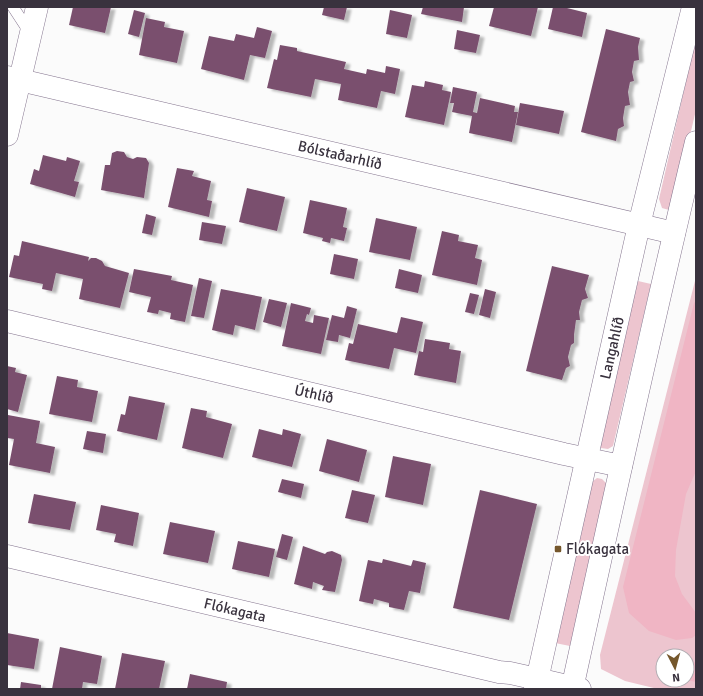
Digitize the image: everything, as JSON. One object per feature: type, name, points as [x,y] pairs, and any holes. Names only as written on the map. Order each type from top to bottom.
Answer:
[{"type":"street","points":[[7,135],[13,78],[30,34],[37,7]]},
{"type":"street","name":"Langahlíð","points":[[536,684],[639,225],[694,7]]},
{"type":"street","name":"Bólstaðarhlíð","points":[[13,78],[674,233]]},
{"type":"street","points":[[575,688],[621,466],[696,142]]},
{"type":"street","name":"Úthlíð","points":[[7,321],[621,466]]},
{"type":"street","name":"Flókagata","points":[[7,556],[499,672],[510,673],[536,684],[575,688]]},
{"type":"lane","points":[[13,7],[30,34]]},
{"type":"shaded area","points":[[696,38],[696,110],[673,207],[669,210],[662,208],[659,199]]},
{"type":"shaded area","points":[[696,277],[696,689],[658,689],[625,681],[601,669],[600,655]]},
{"type":"shaded area","points":[[638,281],[651,284],[613,446],[608,449],[601,448],[599,443]]},
{"type":"shaded area","points":[[696,301],[696,471],[686,494],[676,550],[675,576],[682,594],[696,613],[696,635],[692,638],[676,640],[649,631],[629,613],[623,587],[694,303]]},
{"type":"shaded area","points":[[597,478],[602,479],[607,484],[570,646],[555,643],[592,482]]},
{"type":"shaded area","points":[[696,662],[696,682],[695,682]]},
{"type":"building","points":[[73,7],[111,7],[105,33],[69,25]]},
{"type":"building","points":[[324,7],[347,7],[344,20],[322,15]]},
{"type":"building","points":[[423,7],[464,7],[462,22],[421,14]]},
{"type":"building","points":[[494,7],[538,7],[531,36],[489,26]]},
{"type":"building","points":[[553,7],[563,7],[587,13],[582,37],[548,29]]},
{"type":"building","points":[[134,10],[145,13],[139,37],[128,34]]},
{"type":"building","points":[[390,10],[412,15],[407,38],[386,34]]},
{"type":"building","points":[[146,18],[165,22],[164,27],[184,31],[177,63],[139,55]]},
{"type":"building","points":[[257,27],[272,31],[265,58],[250,55],[244,80],[201,69],[209,36],[234,41],[236,34],[254,38]]},
{"type":"building","points":[[606,29],[640,38],[638,47],[639,60],[634,61],[632,72],[634,81],[630,82],[628,92],[630,105],[625,106],[623,118],[624,126],[618,129],[616,141],[581,132]]},
{"type":"building","points":[[457,30],[480,35],[476,53],[454,49]]},
{"type":"building","points":[[280,45],[297,48],[297,51],[346,62],[344,69],[366,74],[367,69],[385,73],[386,66],[400,69],[395,94],[381,91],[377,108],[338,100],[341,84],[315,79],[311,97],[267,88],[274,59],[277,60]]},
{"type":"building","points":[[425,81],[443,85],[442,90],[451,92],[444,125],[405,117],[412,85],[424,87]]},
{"type":"building","points":[[453,87],[477,92],[473,112],[477,113],[480,98],[515,106],[514,112],[518,112],[512,142],[469,133],[472,116],[452,112],[454,103],[450,103]]},
{"type":"building","points":[[520,103],[564,111],[559,134],[516,125]]},
{"type":"building","points":[[117,151],[124,152],[127,157],[133,159],[137,157],[146,158],[149,163],[144,198],[101,190],[105,165],[110,165],[112,153]]},
{"type":"building","points":[[43,155],[66,161],[67,157],[80,161],[74,181],[79,182],[75,197],[30,184],[34,169],[39,171]]},
{"type":"building","points":[[177,168],[194,171],[192,176],[211,181],[207,200],[212,201],[209,217],[168,207]]},
{"type":"building","points":[[247,188],[285,197],[277,231],[239,222]]},
{"type":"building","points":[[310,200],[347,208],[343,227],[347,228],[344,241],[331,238],[330,243],[322,241],[323,238],[303,233]]},
{"type":"building","points":[[146,214],[156,217],[152,235],[142,233]]},
{"type":"building","points":[[376,218],[417,227],[410,260],[369,252]]},
{"type":"building","points":[[202,222],[226,226],[222,244],[199,240]]},
{"type":"building","points":[[442,231],[459,235],[458,241],[478,245],[475,258],[482,260],[477,285],[432,275]]},
{"type":"building","points":[[22,241],[89,257],[88,261],[91,258],[96,258],[102,261],[105,266],[129,273],[120,308],[79,299],[83,279],[56,273],[52,291],[42,289],[43,284],[9,277],[14,255],[19,256]]},
{"type":"building","points":[[334,254],[358,259],[354,279],[330,274]]},
{"type":"building","points":[[552,266],[589,275],[585,289],[588,298],[582,300],[579,312],[580,320],[576,320],[574,343],[571,345],[568,357],[570,366],[566,368],[562,380],[526,371]]},
{"type":"building","points":[[134,269],[172,276],[171,280],[193,285],[185,322],[170,319],[171,313],[159,310],[158,314],[147,312],[151,297],[129,292]]},
{"type":"building","points":[[399,269],[422,275],[418,293],[395,288]]},
{"type":"building","points":[[199,278],[212,281],[204,318],[191,316]]},
{"type":"building","points":[[221,289],[262,297],[255,330],[235,325],[233,335],[212,330]]},
{"type":"building","points":[[485,289],[496,292],[490,318],[479,315]]},
{"type":"building","points":[[470,293],[479,295],[474,314],[465,312]]},
{"type":"building","points":[[269,299],[287,303],[281,327],[263,322]]},
{"type":"building","points":[[291,303],[311,308],[305,321],[313,323],[314,315],[329,318],[321,354],[282,346]]},
{"type":"building","points":[[347,306],[357,309],[350,338],[339,335],[338,342],[326,340],[332,315],[344,318]]},
{"type":"building","points":[[401,317],[423,322],[416,353],[394,348],[389,369],[345,360],[349,343],[353,344],[358,324],[397,333]]},
{"type":"building","points":[[425,339],[450,343],[449,349],[461,351],[456,383],[414,375],[419,351],[423,352]]},
{"type":"building","points":[[7,366],[16,368],[15,372],[27,375],[18,412],[7,409]]},
{"type":"building","points":[[57,376],[78,380],[77,387],[98,391],[92,422],[49,414]]},
{"type":"building","points":[[129,396],[165,403],[157,440],[117,431],[121,414],[125,415]]},
{"type":"building","points":[[191,408],[207,411],[206,417],[232,424],[223,458],[182,448]]},
{"type":"building","points":[[8,415],[40,421],[36,443],[55,447],[50,473],[9,465],[14,439],[7,438]]},
{"type":"building","points":[[259,429],[282,435],[283,429],[301,434],[292,467],[252,457]]},
{"type":"building","points":[[87,431],[106,434],[103,453],[83,449]]},
{"type":"building","points":[[327,439],[367,450],[359,482],[319,471]]},
{"type":"building","points":[[393,456],[431,464],[423,505],[385,497]]},
{"type":"building","points":[[282,479],[304,484],[301,498],[278,492]]},
{"type":"building","points":[[352,490],[375,495],[368,523],[345,518]]},
{"type":"building","points":[[480,490],[537,504],[509,620],[453,608]]},
{"type":"building","points":[[34,494],[76,502],[70,530],[28,523]]},
{"type":"building","points":[[101,505],[139,513],[133,546],[114,542],[116,534],[96,530]]},
{"type":"building","points":[[170,522],[215,531],[208,563],[163,554]]},
{"type":"building","points":[[282,534],[293,537],[287,560],[276,557]]},
{"type":"building","points":[[238,541],[275,549],[269,577],[232,569]]},
{"type":"building","points":[[303,546],[325,554],[332,551],[341,555],[342,560],[335,592],[322,590],[324,586],[313,582],[312,589],[294,584]]},
{"type":"building","points":[[383,559],[411,566],[413,560],[426,563],[420,593],[409,591],[404,610],[389,607],[389,603],[374,599],[373,604],[359,601],[368,560],[382,563]]},
{"type":"building","points":[[7,633],[39,639],[34,669],[7,665]]},
{"type":"building","points":[[60,647],[102,656],[97,684],[83,682],[82,689],[52,689]]},
{"type":"building","points":[[122,653],[165,661],[159,689],[115,689]]},
{"type":"building","points":[[190,674],[227,682],[226,689],[187,689]]},
{"type":"building","points":[[21,682],[41,685],[41,689],[20,689]]},
{"type":"place","name":"Flókagata","points":[[558,549]]}]
